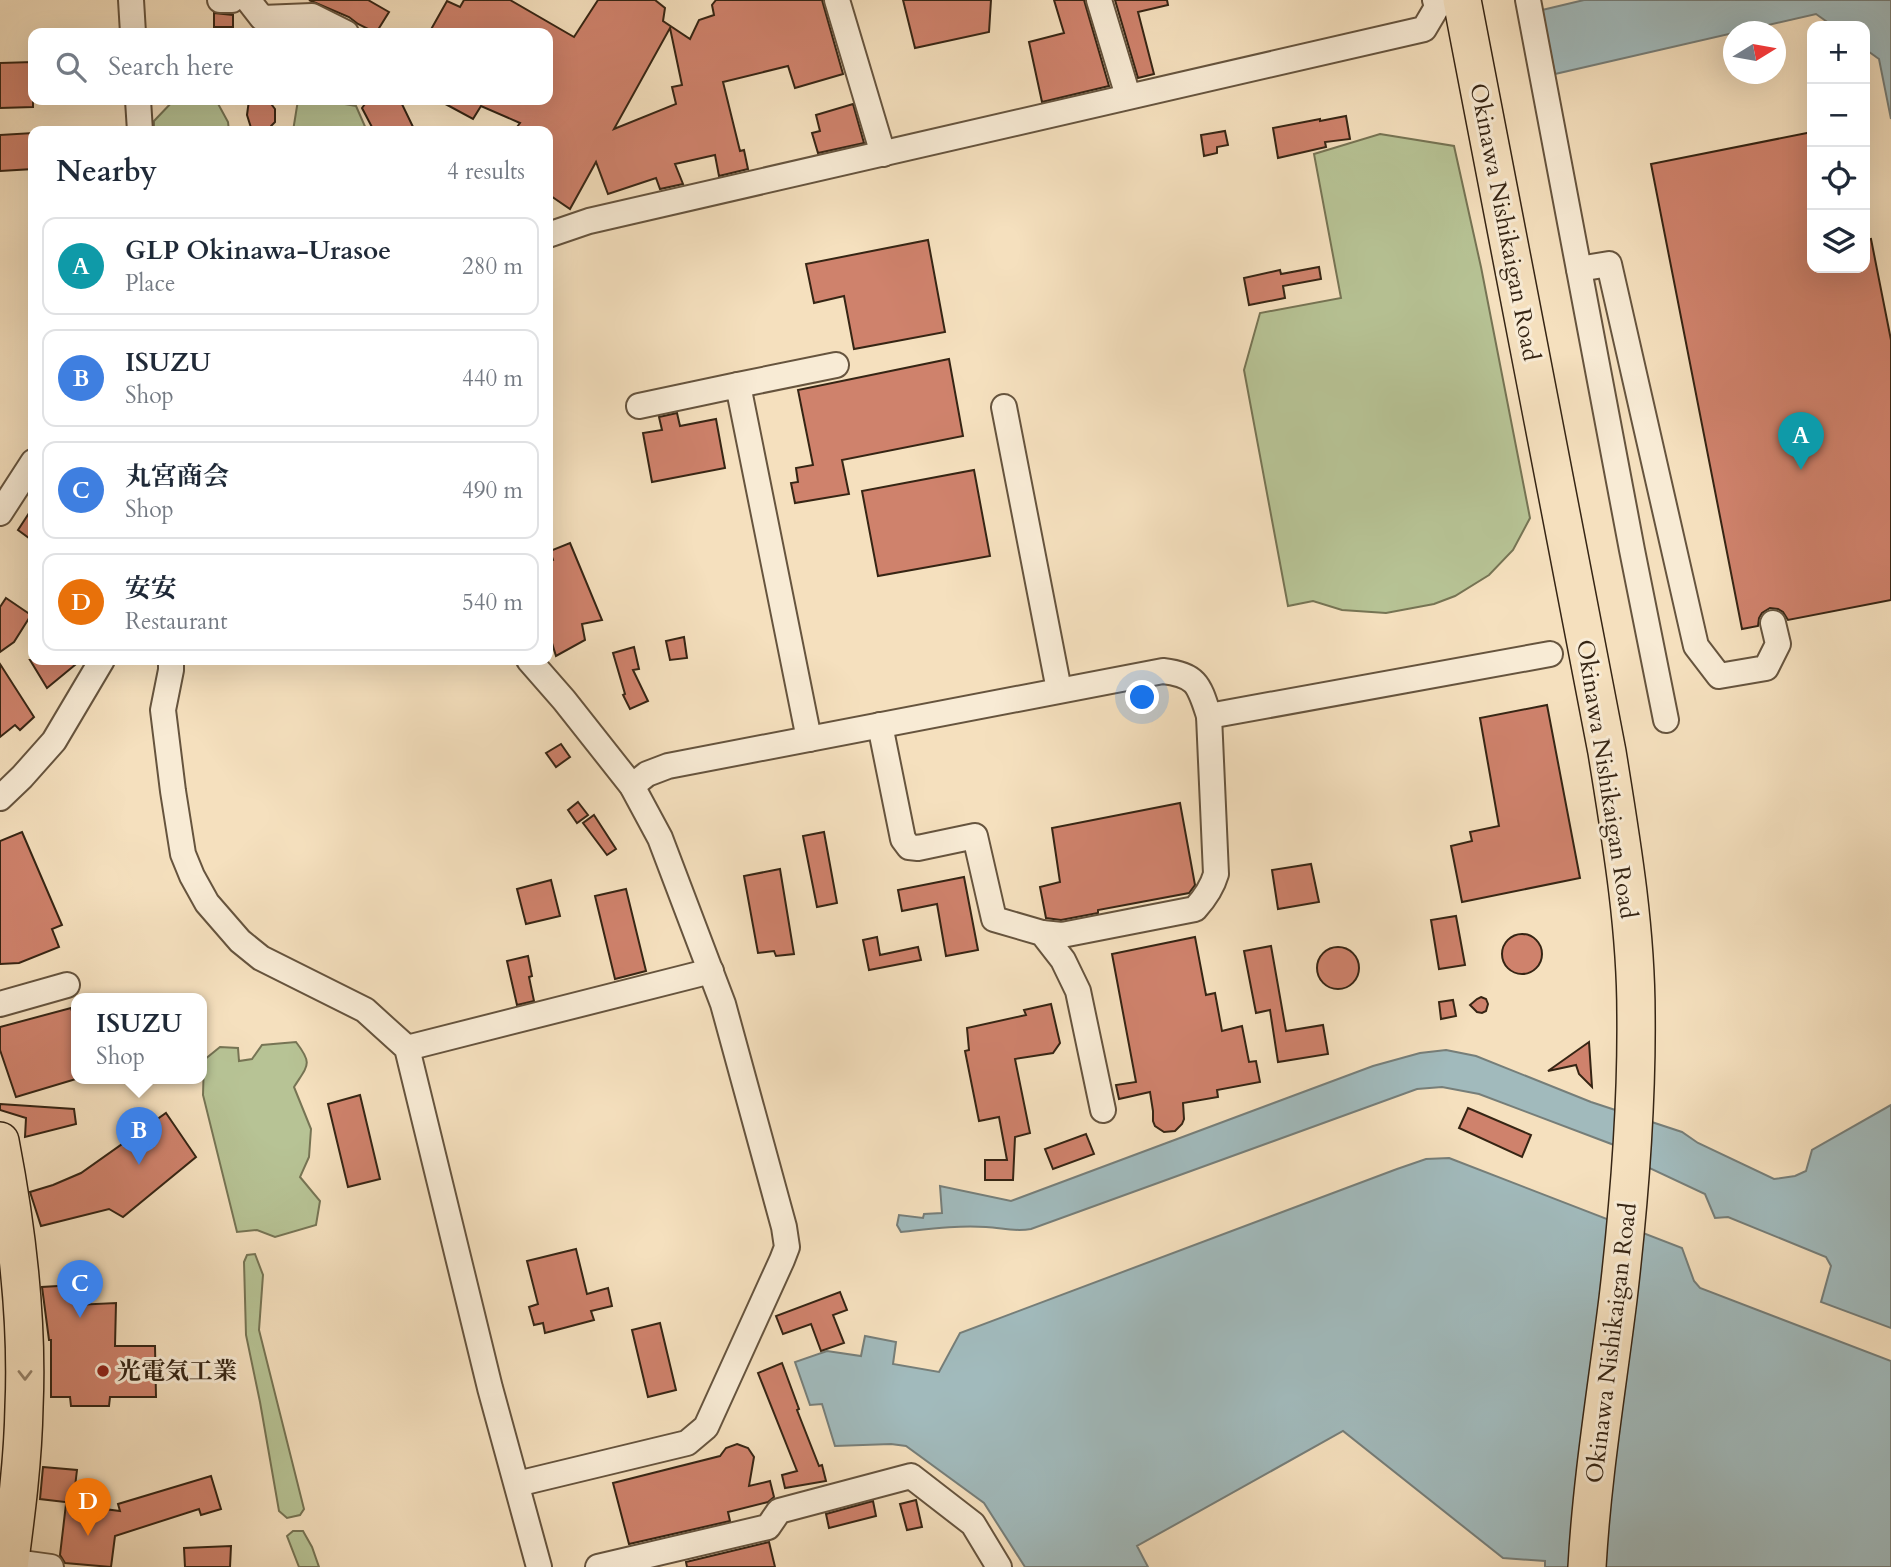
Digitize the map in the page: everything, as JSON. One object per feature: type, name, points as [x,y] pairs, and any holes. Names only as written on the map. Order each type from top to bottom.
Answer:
[{"type":"highway","name":"Okinawa Nishikaigan Road","points":[[1462,0],[1606,752],[1632,929],[1636,1023],[1623,1245],[1597,1455],[1587,1567]]},
{"type":"highway","points":[[0,1141],[19,1257],[24,1355],[23,1444],[6,1563]]},
{"type":"street","points":[[131,0],[133,28]]},
{"type":"street","points":[[220,0],[229,0]]},
{"type":"street","points":[[248,0],[262,18],[312,16],[336,28]]},
{"type":"street","points":[[837,0],[883,154]]},
{"type":"street","points":[[1099,0],[1128,96]]},
{"type":"street","points":[[553,233],[589,221],[1424,29],[1437,7],[1435,0]]},
{"type":"street","points":[[1528,0],[1666,720]]},
{"type":"street","points":[[138,105],[140,126]]},
{"type":"street","points":[[1579,269],[1609,264],[1696,646],[1719,676],[1766,668],[1778,644],[1773,623]]},
{"type":"street","points":[[639,406],[836,365]]},
{"type":"street","points":[[738,386],[809,739]]},
{"type":"street","points":[[1004,407],[1059,690]]},
{"type":"street","points":[[0,513],[28,470]]},
{"type":"street","points":[[1209,716],[1550,654]]},
{"type":"street","points":[[0,798],[54,741],[99,665]]},
{"type":"street","points":[[171,665],[163,710],[173,791],[183,854],[207,903],[240,941],[261,958],[365,1010],[407,1048],[490,1388],[539,1567]]},
{"type":"street","points":[[517,1484],[687,1443],[706,1427],[786,1247],[784,1227],[723,1004],[660,838],[632,786],[533,665]]},
{"type":"street","points":[[632,786],[648,774],[668,766],[1059,690],[1163,671],[1185,674],[1195,683],[1209,716],[1216,874],[1213,886],[1195,909],[1062,935],[1042,933],[994,919],[975,836],[918,848],[909,847],[903,839],[880,725]]},
{"type":"street","points":[[1042,933],[1063,960],[1079,991],[1103,1110]]},
{"type":"street","points":[[407,1048],[711,971]]},
{"type":"street","points":[[0,1004],[67,985]]},
{"type":"street","points":[[598,1567],[768,1527],[779,1511],[911,1476],[973,1524],[999,1567]]},
{"type":"street","points":[[6,1563],[51,1567]]},
{"type":"green space","points":[[169,105],[219,105],[228,126],[154,126],[154,121]]},
{"type":"green space","points":[[297,105],[350,105],[356,106],[365,126],[294,126]]},
{"type":"green space","points":[[1380,134],[1454,146],[1481,267],[1530,518],[1513,550],[1489,575],[1455,596],[1434,604],[1386,613],[1342,610],[1313,601],[1288,606],[1244,370],[1260,313],[1341,298],[1314,154]]},
{"type":"green space","points":[[296,1042],[307,1060],[303,1074],[294,1087],[311,1129],[309,1157],[300,1177],[320,1201],[316,1225],[275,1237],[257,1230],[237,1232],[203,1095],[203,1084],[207,1084],[207,1058],[220,1047],[238,1048],[239,1061],[252,1059],[262,1045]]},
{"type":"green space","points":[[255,1254],[263,1275],[259,1330],[304,1509],[300,1515],[287,1518],[279,1511],[246,1335],[244,1262],[247,1255]]},
{"type":"green space","points":[[293,1531],[303,1531],[319,1567],[299,1567],[287,1536]]},
{"type":"water","points":[[1584,0],[1891,0],[1891,119],[1879,59],[1870,53],[1870,21],[1826,21],[1816,14],[1786,21],[1723,21],[1723,35],[1555,74],[1542,10]]},
{"type":"water","points":[[1446,1050],[1476,1056],[1591,1102],[1682,1132],[1698,1143],[1774,1179],[1795,1176],[1806,1171],[1812,1150],[1891,1105],[1891,1328],[1821,1302],[1831,1266],[1826,1257],[1728,1217],[1715,1218],[1705,1194],[1645,1166],[1614,1145],[1479,1094],[1442,1087],[1417,1089],[1031,1229],[965,1227],[901,1232],[897,1225],[899,1215],[923,1218],[924,1214],[942,1213],[940,1186],[1011,1201],[1373,1066],[1420,1053]]},
{"type":"water","points":[[1449,1158],[1682,1248],[1694,1281],[1700,1288],[1891,1361],[1891,1567],[1545,1567],[1545,1561],[1503,1558],[1343,1431],[1137,1546],[1148,1567],[1025,1567],[984,1503],[906,1446],[835,1446],[822,1404],[810,1405],[795,1362],[827,1351],[861,1356],[865,1336],[896,1342],[893,1364],[939,1372],[960,1333],[1397,1169],[1426,1159]]},
{"type":"building","points":[[309,0],[368,0],[389,12],[379,28],[366,28],[349,17]]},
{"type":"building","points":[[464,0],[510,0],[574,37],[598,0],[655,0],[665,8],[663,21],[690,39],[699,20],[714,15],[712,5],[716,0],[822,0],[843,74],[795,88],[788,66],[723,82],[740,151],[744,150],[748,169],[719,176],[715,155],[675,164],[683,184],[660,189],[656,178],[608,194],[596,162],[570,209],[553,197],[553,126],[518,126],[520,123],[481,106],[473,119],[447,105],[553,105],[553,28],[432,28],[447,1],[460,7]],"holes":[[[670,28],[682,85],[672,87],[676,104],[614,129]]]},
{"type":"building","points":[[903,0],[991,0],[989,32],[915,48]]},
{"type":"building","points":[[1054,0],[1084,0],[1109,86],[1042,102],[1029,42],[1064,33]]},
{"type":"building","points":[[1115,0],[1167,0],[1168,5],[1138,12],[1154,74],[1138,78]]},
{"type":"building","points":[[214,13],[233,15],[233,27],[214,27]]},
{"type":"building","points":[[28,62],[28,105],[33,107],[0,108],[0,63]]},
{"type":"building","points":[[853,104],[864,143],[818,153],[812,133],[820,131],[816,115]]},
{"type":"building","points":[[248,105],[272,105],[275,109],[275,122],[271,126],[250,126],[247,115]]},
{"type":"building","points":[[364,105],[402,105],[413,126],[371,126],[362,108]]},
{"type":"building","points":[[1346,116],[1350,139],[1325,142],[1326,147],[1278,158],[1273,128]]},
{"type":"building","points":[[1225,131],[1228,145],[1217,147],[1217,153],[1204,156],[1201,135]]},
{"type":"building","points":[[28,133],[28,169],[0,171],[0,135]]},
{"type":"building","points":[[1807,133],[1807,273],[1870,273],[1871,239],[1891,340],[1891,600],[1788,620],[1783,612],[1770,608],[1762,613],[1758,626],[1742,629],[1651,164]]},
{"type":"building","points":[[928,240],[945,332],[854,349],[844,296],[814,303],[806,264]]},
{"type":"building","points":[[1319,267],[1321,279],[1283,286],[1285,298],[1249,305],[1244,278],[1280,270],[1281,274]]},
{"type":"building","points":[[949,359],[963,436],[842,460],[849,494],[795,503],[791,483],[798,482],[796,468],[813,465],[798,390]]},
{"type":"building","points":[[677,413],[680,426],[716,419],[725,468],[652,482],[643,433],[662,430],[659,417]]},
{"type":"building","points":[[974,470],[990,556],[878,576],[862,491]]},
{"type":"building","points":[[28,515],[28,537],[18,530]]},
{"type":"building","points":[[570,543],[602,620],[582,624],[585,640],[556,656],[553,646],[553,550]]},
{"type":"building","points":[[6,598],[28,613],[28,620],[14,642],[0,652],[0,607]]},
{"type":"building","points":[[684,637],[687,658],[670,660],[666,641]]},
{"type":"building","points":[[634,647],[639,669],[633,670],[648,701],[630,709],[623,695],[625,694],[613,653]]},
{"type":"building","points":[[0,664],[34,717],[20,730],[15,725],[0,737]]},
{"type":"building","points":[[33,665],[75,665],[47,688]]},
{"type":"building","points":[[1547,705],[1580,878],[1462,902],[1451,846],[1472,841],[1470,832],[1499,826],[1480,718]]},
{"type":"building","points":[[561,744],[570,757],[556,767],[546,753]]},
{"type":"building","points":[[578,802],[588,815],[577,823],[568,810]]},
{"type":"building","points":[[1180,803],[1195,885],[1189,893],[1098,910],[1098,913],[1061,920],[1046,918],[1040,887],[1060,882],[1052,828]]},
{"type":"building","points":[[594,815],[616,849],[607,855],[583,823]]},
{"type":"building","points":[[22,832],[62,925],[52,929],[59,947],[19,963],[0,964],[0,841]]},
{"type":"building","points":[[824,832],[837,903],[817,907],[803,836]]},
{"type":"building","points":[[1311,864],[1319,902],[1278,909],[1272,870]]},
{"type":"building","points":[[780,869],[794,954],[776,956],[774,951],[758,953],[744,876]]},
{"type":"building","points":[[964,877],[978,950],[946,956],[937,904],[902,911],[898,890]]},
{"type":"building","points":[[551,880],[560,916],[526,924],[517,889]]},
{"type":"building","points":[[626,889],[646,971],[615,979],[595,896]]},
{"type":"building","points":[[1456,916],[1465,965],[1439,969],[1431,920]]},
{"type":"building","points":[[1522,934],[1536,940],[1542,954],[1536,968],[1522,974],[1508,968],[1502,954],[1508,940]]},
{"type":"building","points":[[877,937],[880,955],[918,947],[921,960],[869,970],[863,940]]},
{"type":"building","points":[[1195,937],[1206,995],[1215,993],[1222,1031],[1242,1026],[1249,1062],[1256,1061],[1260,1082],[1217,1090],[1218,1097],[1183,1103],[1182,1124],[1175,1131],[1164,1132],[1155,1126],[1153,1121],[1150,1092],[1119,1099],[1116,1085],[1136,1082],[1112,954]]},
{"type":"building","points":[[1271,946],[1286,1031],[1323,1025],[1328,1054],[1278,1062],[1270,1010],[1256,1013],[1244,951]]},
{"type":"building","points":[[1338,947],[1353,953],[1359,968],[1353,983],[1338,989],[1323,983],[1317,968],[1323,953]]},
{"type":"building","points":[[528,956],[534,1001],[517,1005],[507,961]]},
{"type":"building","points":[[1481,997],[1486,999],[1488,1004],[1486,1011],[1482,1013],[1470,1005]]},
{"type":"building","points":[[1453,1000],[1456,1016],[1441,1019],[1439,1002]]},
{"type":"building","points":[[1051,1004],[1060,1043],[1053,1053],[1015,1059],[1030,1133],[1015,1137],[1013,1180],[985,1180],[985,1160],[1007,1160],[999,1117],[979,1121],[965,1051],[969,1050],[967,1028],[1026,1015],[1024,1010]]},
{"type":"building","points":[[71,1008],[71,1080],[16,1097],[0,1050],[0,1027]]},
{"type":"building","points":[[1589,1042],[1592,1087],[1579,1074],[1576,1065],[1548,1071]]},
{"type":"building","points":[[360,1095],[380,1179],[348,1187],[328,1104]]},
{"type":"building","points":[[0,1104],[74,1109],[76,1124],[25,1137],[26,1118],[0,1110]]},
{"type":"building","points":[[1468,1108],[1531,1135],[1522,1157],[1459,1128]]},
{"type":"building","points":[[166,1113],[196,1157],[123,1217],[109,1209],[41,1226],[30,1192],[81,1173]]},
{"type":"building","points":[[1086,1134],[1094,1154],[1053,1169],[1045,1149]]},
{"type":"building","points":[[576,1249],[587,1294],[608,1288],[612,1306],[591,1311],[594,1320],[545,1333],[543,1323],[534,1325],[529,1307],[538,1304],[527,1261]]},
{"type":"building","name":"光電気工業","points":[[74,1285],[75,1305],[116,1303],[115,1346],[155,1346],[156,1397],[110,1397],[109,1406],[71,1406],[70,1397],[51,1397],[51,1340],[42,1287]]},
{"type":"building","points":[[840,1292],[847,1310],[833,1315],[844,1343],[821,1351],[811,1324],[783,1334],[776,1316]]},
{"type":"building","points":[[660,1323],[676,1390],[648,1397],[632,1330]]},
{"type":"building","points":[[782,1363],[799,1409],[797,1410],[819,1466],[822,1465],[826,1481],[785,1488],[782,1475],[797,1471],[758,1373]]},
{"type":"building","points":[[737,1444],[748,1448],[754,1457],[749,1486],[770,1481],[774,1497],[768,1502],[728,1512],[730,1521],[629,1544],[613,1483],[720,1456],[726,1448]]},
{"type":"building","points":[[43,1467],[77,1470],[73,1503],[40,1499]]},
{"type":"building","points":[[211,1476],[221,1509],[201,1515],[199,1509],[115,1536],[111,1567],[65,1563],[60,1555],[66,1504],[120,1511],[118,1504]]},
{"type":"building","points":[[916,1500],[922,1527],[907,1530],[900,1504]]},
{"type":"building","points":[[873,1501],[876,1516],[829,1528],[826,1514]]},
{"type":"building","points":[[769,1542],[775,1567],[687,1567],[686,1562]]},
{"type":"building","points":[[231,1546],[230,1567],[185,1567],[184,1548]]},
{"type":"place","name":"GLP Okinawa-Urasoe","points":[[1801,470]]},
{"type":"place","name":"ISUZU","points":[[139,1165]]},
{"type":"place","name":"丸宮商会","points":[[80,1318]]},
{"type":"place","name":"光電気工業","points":[[103,1371]]},
{"type":"place","name":"安安","points":[[88,1536]]}]
